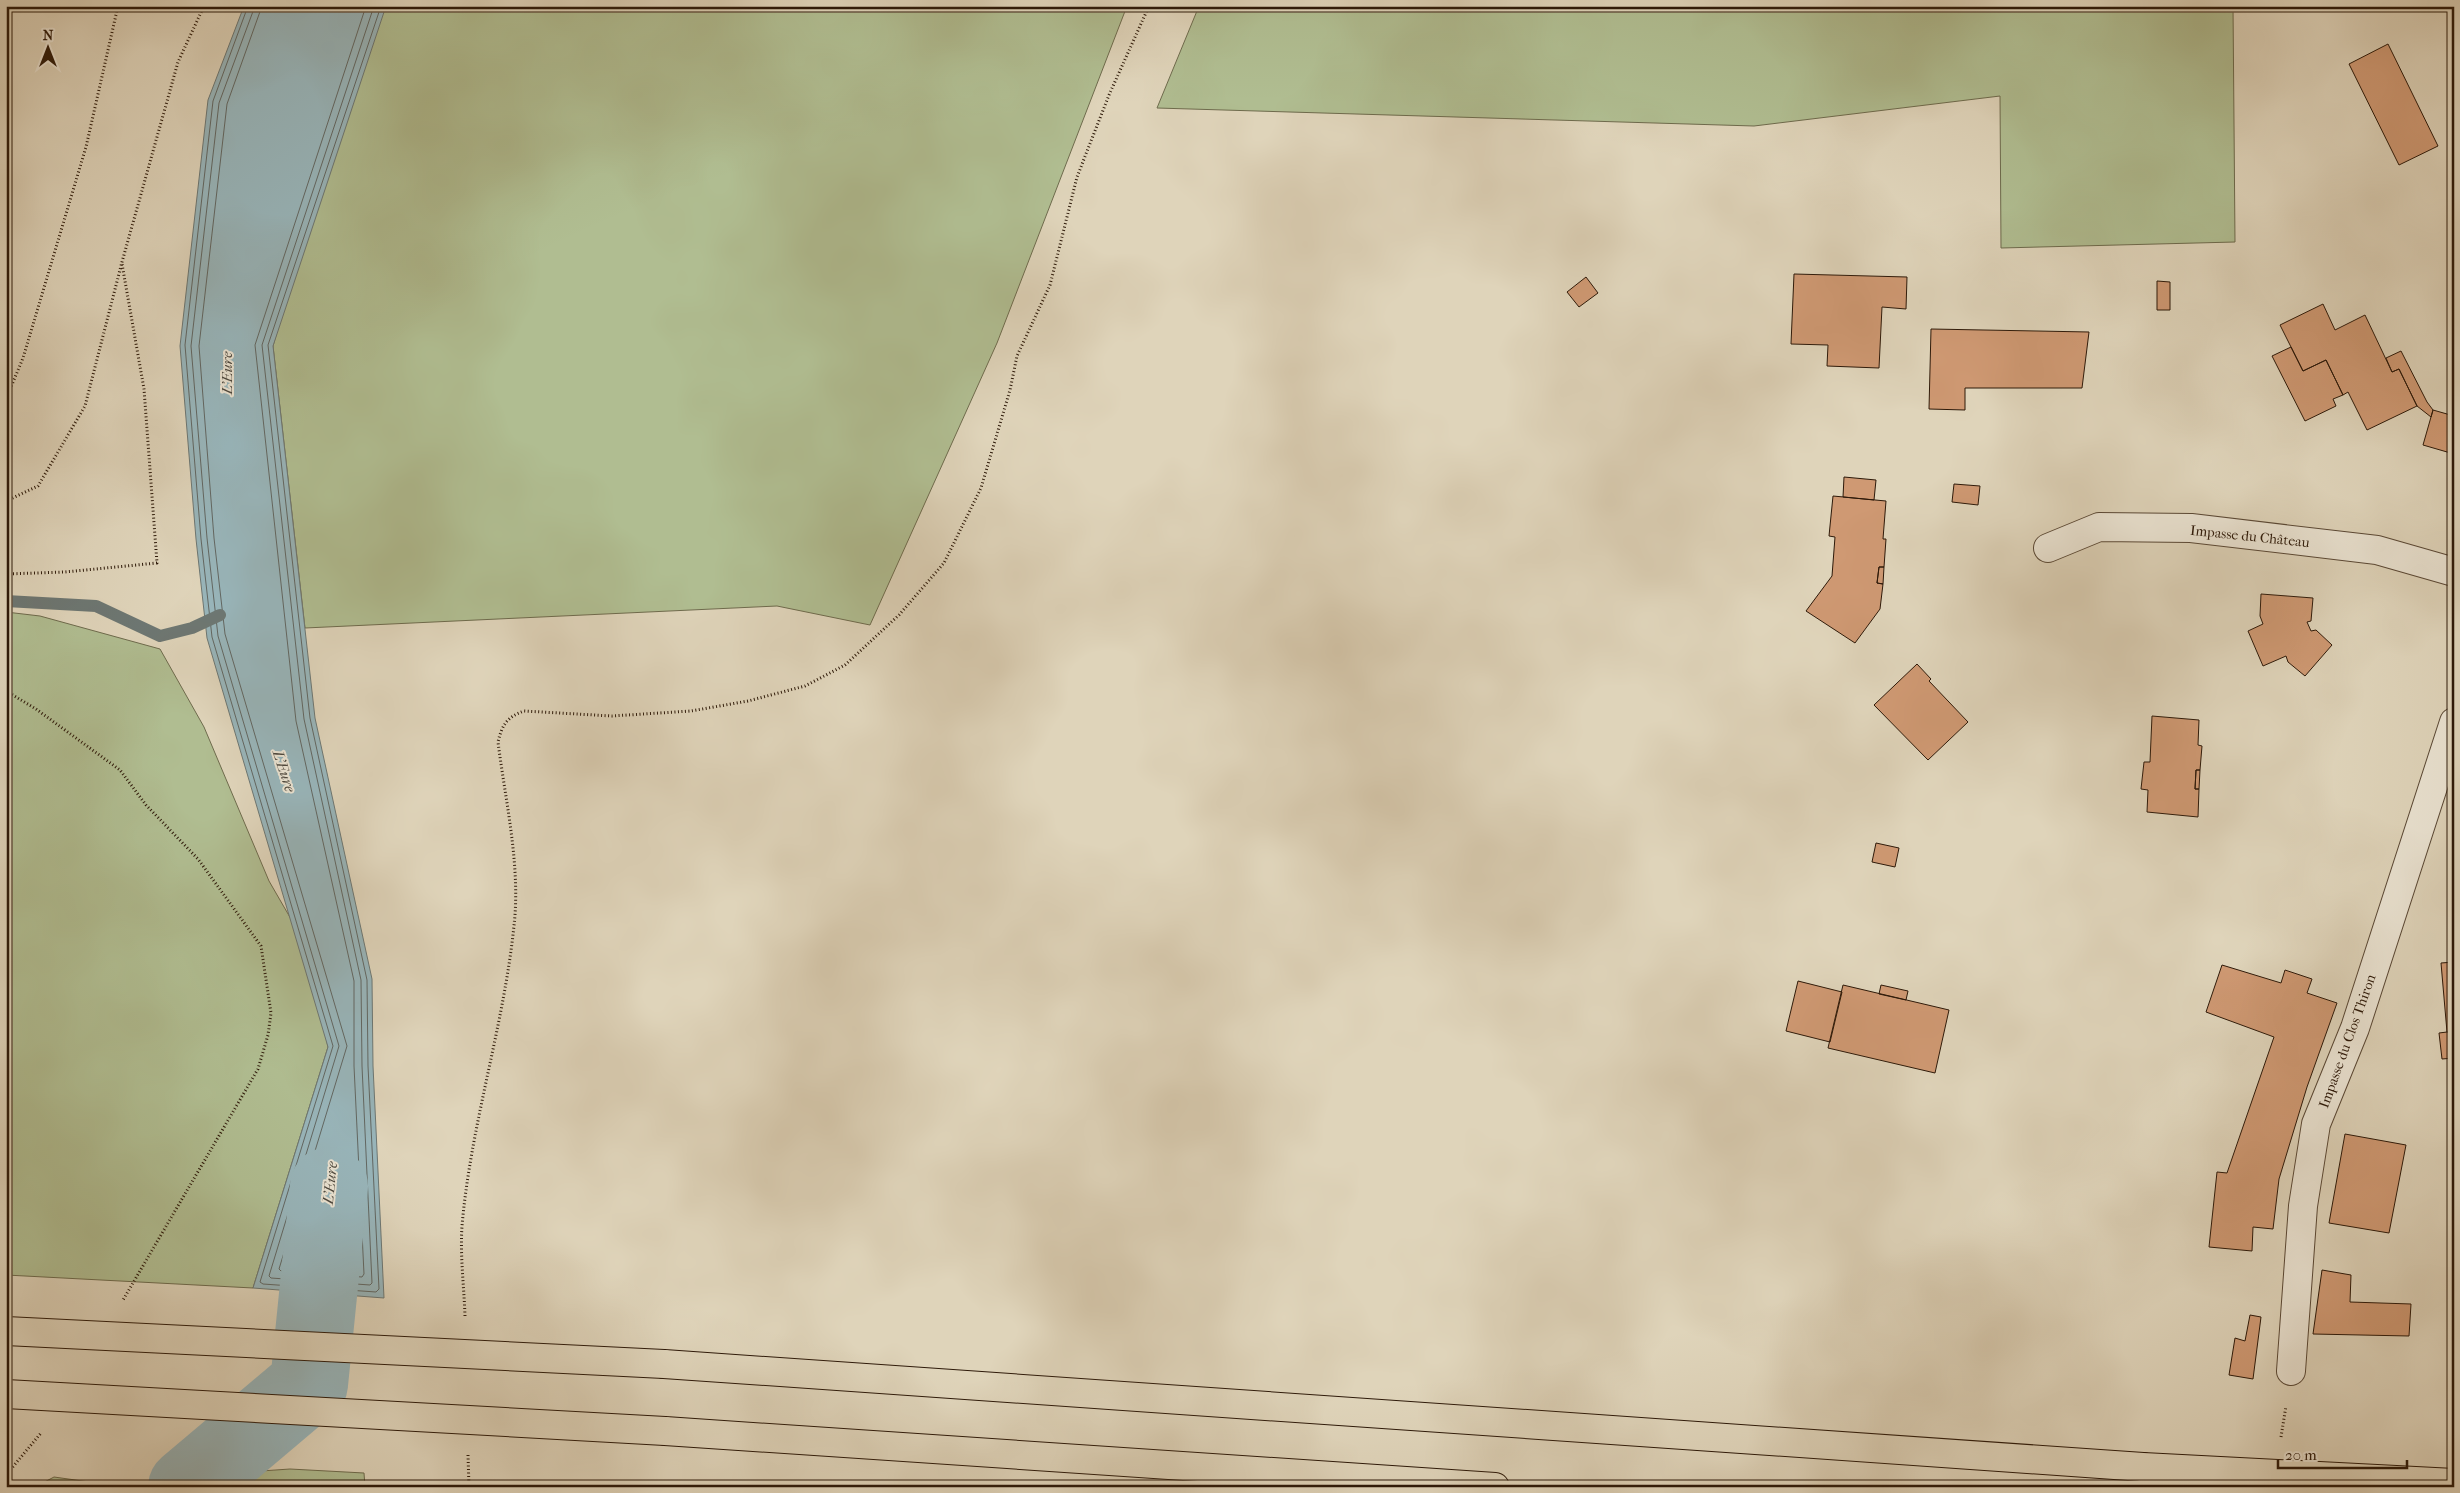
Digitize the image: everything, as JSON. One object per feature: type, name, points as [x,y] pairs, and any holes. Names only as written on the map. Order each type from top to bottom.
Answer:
[{"type":"main road","points":[[6,1331],[664,1364],[2143,1467],[2454,1483]]},
{"type":"main road","points":[[6,1394],[665,1432],[1495,1487]]},
{"type":"street","name":"Impasse du Château","points":[[2048,548],[2099,527],[2191,528],[2377,550],[2454,572]]},
{"type":"street","name":"Impasse du Clos Thiron","points":[[2291,1371],[2303,1206],[2316,1124],[2355,1028],[2454,722]]},
{"type":"path","points":[[6,399],[23,358],[86,147],[118,6]]},
{"type":"path","points":[[6,501],[38,486],[85,406],[122,262],[178,62],[204,6]]},
{"type":"path","points":[[464,1297],[461,1260],[468,1178],[502,1010],[515,914],[515,876],[498,742],[502,727],[512,715],[524,711],[612,716],[674,713],[748,701],[806,686],[845,665],[899,615],[944,563],[981,488],[1010,390],[1016,356],[1050,285],[1077,177],[1149,6]]},
{"type":"path","points":[[6,574],[65,572],[157,563],[144,389],[122,262]]},
{"type":"path","points":[[6,691],[36,709],[120,770],[146,805],[198,859],[261,946],[271,1013],[268,1035],[258,1069],[121,1303]]},
{"type":"path","points":[[2281,1438],[2291,1371]]},
{"type":"path","points":[[6,1475],[35,1442],[45,1426]]},
{"type":"green space","points":[[368,6],[1127,6],[997,343],[870,625],[777,606],[305,628],[273,346]]},
{"type":"green space","points":[[1199,6],[2233,6],[2235,242],[2001,248],[2000,96],[1754,126],[1157,108]]},
{"type":"green space","points":[[6,612],[40,616],[160,649],[204,727],[269,881],[306,945],[328,1047],[253,1288],[6,1275]]},
{"type":"green space","points":[[290,1469],[364,1473],[365,1487],[216,1487],[232,1473]]},
{"type":"green space","points":[[54,1477],[111,1485],[111,1487],[35,1487]]},
{"type":"water","points":[[244,6],[386,6],[273,346],[315,718],[372,979],[373,1066],[384,1298],[253,1288],[328,1047],[207,638],[196,539],[180,346],[208,100]]},
{"type":"building","points":[[2388,44],[2438,146],[2399,165],[2349,64]]},
{"type":"building","points":[[1794,274],[1907,277],[1906,309],[1882,307],[1879,368],[1827,366],[1828,345],[1791,344]]},
{"type":"building","points":[[1586,277],[1598,293],[1579,307],[1567,292]]},
{"type":"building","points":[[2157,281],[2170,282],[2170,310],[2157,310]]},
{"type":"building","points":[[2323,304],[2335,330],[2365,315],[2392,372],[2399,369],[2417,406],[2367,430],[2348,392],[2343,395],[2326,360],[2303,371],[2280,325]]},
{"type":"building","points":[[1931,329],[2089,332],[2082,388],[1965,388],[1965,410],[1929,409]]},
{"type":"building","points":[[2291,347],[2303,371],[2326,360],[2343,395],[2333,399],[2336,406],[2305,421],[2272,356]]},
{"type":"building","points":[[2401,351],[2433,410],[2431,417],[2417,406],[2399,369],[2392,372],[2386,358]]},
{"type":"building","points":[[2433,410],[2454,416],[2454,454],[2423,445]]},
{"type":"building","points":[[1844,477],[1876,480],[1874,500],[1843,497]]},
{"type":"building","points":[[1954,484],[1980,486],[1978,505],[1952,502]]},
{"type":"building","points":[[1833,496],[1886,501],[1883,539],[1886,539],[1884,567],[1879,567],[1877,583],[1883,584],[1880,609],[1855,643],[1806,611],[1832,576],[1835,537],[1829,536]]},
{"type":"building","points":[[1879,567],[1884,567],[1883,584],[1877,583]]},
{"type":"building","points":[[2261,594],[2313,598],[2311,621],[2307,622],[2311,631],[2316,630],[2332,645],[2305,676],[2288,662],[2286,656],[2263,666],[2248,631],[2263,624],[2260,616]]},
{"type":"building","points":[[1917,664],[1931,679],[1929,681],[1968,722],[1928,760],[1874,705]]},
{"type":"building","points":[[2152,716],[2199,720],[2198,745],[2202,746],[2200,770],[2196,770],[2195,789],[2199,789],[2198,817],[2147,812],[2148,790],[2141,789],[2144,762],[2150,762]]},
{"type":"building","points":[[2196,770],[2200,770],[2199,789],[2195,789]]},
{"type":"building","points":[[1876,843],[1899,848],[1895,867],[1872,862]]},
{"type":"building","points":[[2454,962],[2454,1032],[2447,1032],[2441,963]]},
{"type":"building","points":[[2222,965],[2281,983],[2285,970],[2312,979],[2307,993],[2337,1003],[2307,1087],[2279,1179],[2273,1229],[2253,1227],[2252,1251],[2209,1247],[2217,1172],[2227,1173],[2274,1037],[2206,1012]]},
{"type":"building","points":[[1798,981],[1842,992],[1830,1042],[1786,1031]]},
{"type":"building","points":[[1843,985],[1949,1010],[1935,1073],[1828,1048]]},
{"type":"building","points":[[1881,985],[1908,991],[1906,1000],[1879,994]]},
{"type":"building","points":[[2454,1032],[2454,1058],[2442,1059],[2439,1033]]},
{"type":"building","points":[[2345,1134],[2406,1145],[2389,1233],[2329,1223]]},
{"type":"building","points":[[2322,1270],[2351,1275],[2350,1302],[2411,1304],[2409,1336],[2313,1334]]},
{"type":"building","points":[[2250,1315],[2261,1317],[2253,1379],[2229,1375],[2235,1338],[2245,1341]]},
{"type":"waterway","points":[[6,601],[96,606],[160,636],[192,628],[220,615]]},
{"type":"waterway","name":"L'Eure","points":[[187,1487],[309,1384],[329,1186]]}]
